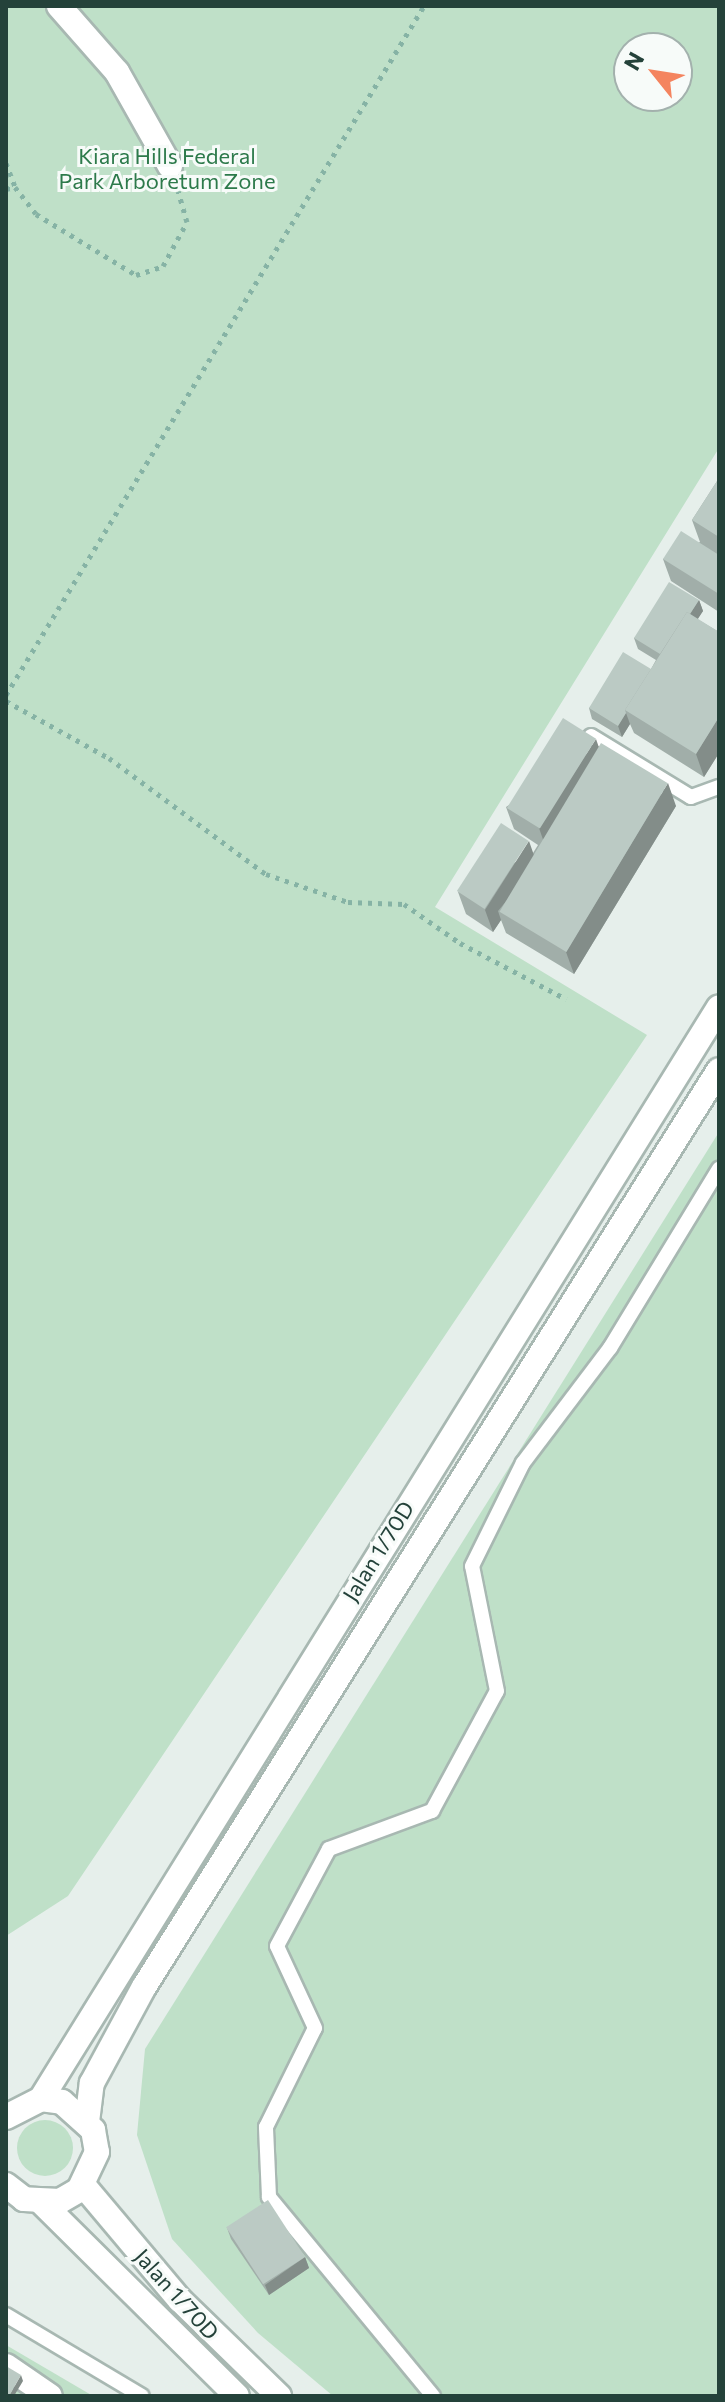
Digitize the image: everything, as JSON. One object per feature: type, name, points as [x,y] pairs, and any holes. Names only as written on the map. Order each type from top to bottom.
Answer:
[{"type":"street","points":[[59,6],[117,72],[170,166]]},
{"type":"street","name":"Jalan 1/70D","points":[[41,2099],[719,1007]]},
{"type":"street","name":"Jalan 1/70D","points":[[279,2396],[180,2300],[83,2185],[97,2152],[87,2122],[92,2083],[144,1987],[719,1070]]},
{"type":"street","points":[[6,2117],[41,2099],[62,2102],[87,2122]]},
{"type":"street","name":"Jalan 1/70D","points":[[6,2185],[42,2203],[237,2396]]},
{"type":"street","points":[[42,2203],[83,2185]]},
{"type":"street","points":[[15,2370],[50,2396]]},
{"type":"lane","points":[[591,736],[691,797],[719,787]]},
{"type":"lane","points":[[433,2396],[269,2197],[266,2127],[315,2028],[277,1946],[329,1849],[432,1811],[497,1691],[472,1566],[523,1463],[610,1348],[719,1169]]},
{"type":"lane","points":[[6,2315],[142,2396]]},
{"type":"path","points":[[424,6],[6,698],[109,758],[266,874],[348,902],[404,904],[460,943],[566,999]]},
{"type":"path","points":[[6,163],[15,187],[36,214],[136,275],[163,266],[187,222],[170,166]]},
{"type":"path","points":[[6,189],[15,187]]},
{"type":"green space","name":"Kiara Hills Federal Park Arboretum Zone","points":[[6,6],[719,6],[719,448],[435,907],[647,1035],[68,1896],[6,1936]]},
{"type":"green space","points":[[719,1132],[719,2396],[333,2396],[258,2333],[172,2239],[137,2135],[145,2049]]},
{"type":"green space","points":[[45,2120],[64,2129],[73,2148],[64,2167],[45,2176],[26,2167],[17,2148],[26,2129]]},
{"type":"green space","points":[[6,2345],[93,2396],[6,2396]]},
{"type":"building","points":[[719,478],[719,537],[692,520]]},
{"type":"building","points":[[681,531],[719,555],[719,594],[663,559]]},
{"type":"building","points":[[669,582],[699,600],[690,614],[687,612],[660,654],[634,638]]},
{"type":"building","points":[[687,612],[719,632],[719,717],[696,754],[625,710]]},
{"type":"building","points":[[623,652],[651,669],[618,726],[589,708]]},
{"type":"building","points":[[563,718],[596,739],[540,829],[507,808]]},
{"type":"building","points":[[601,743],[668,783],[566,952],[500,912]]},
{"type":"building","points":[[501,823],[529,841],[485,909],[457,891]]},
{"type":"building","points":[[268,2200],[305,2257],[263,2284],[226,2227]]},
{"type":"building","points":[[6,2366],[21,2375],[9,2396],[6,2396]]}]
